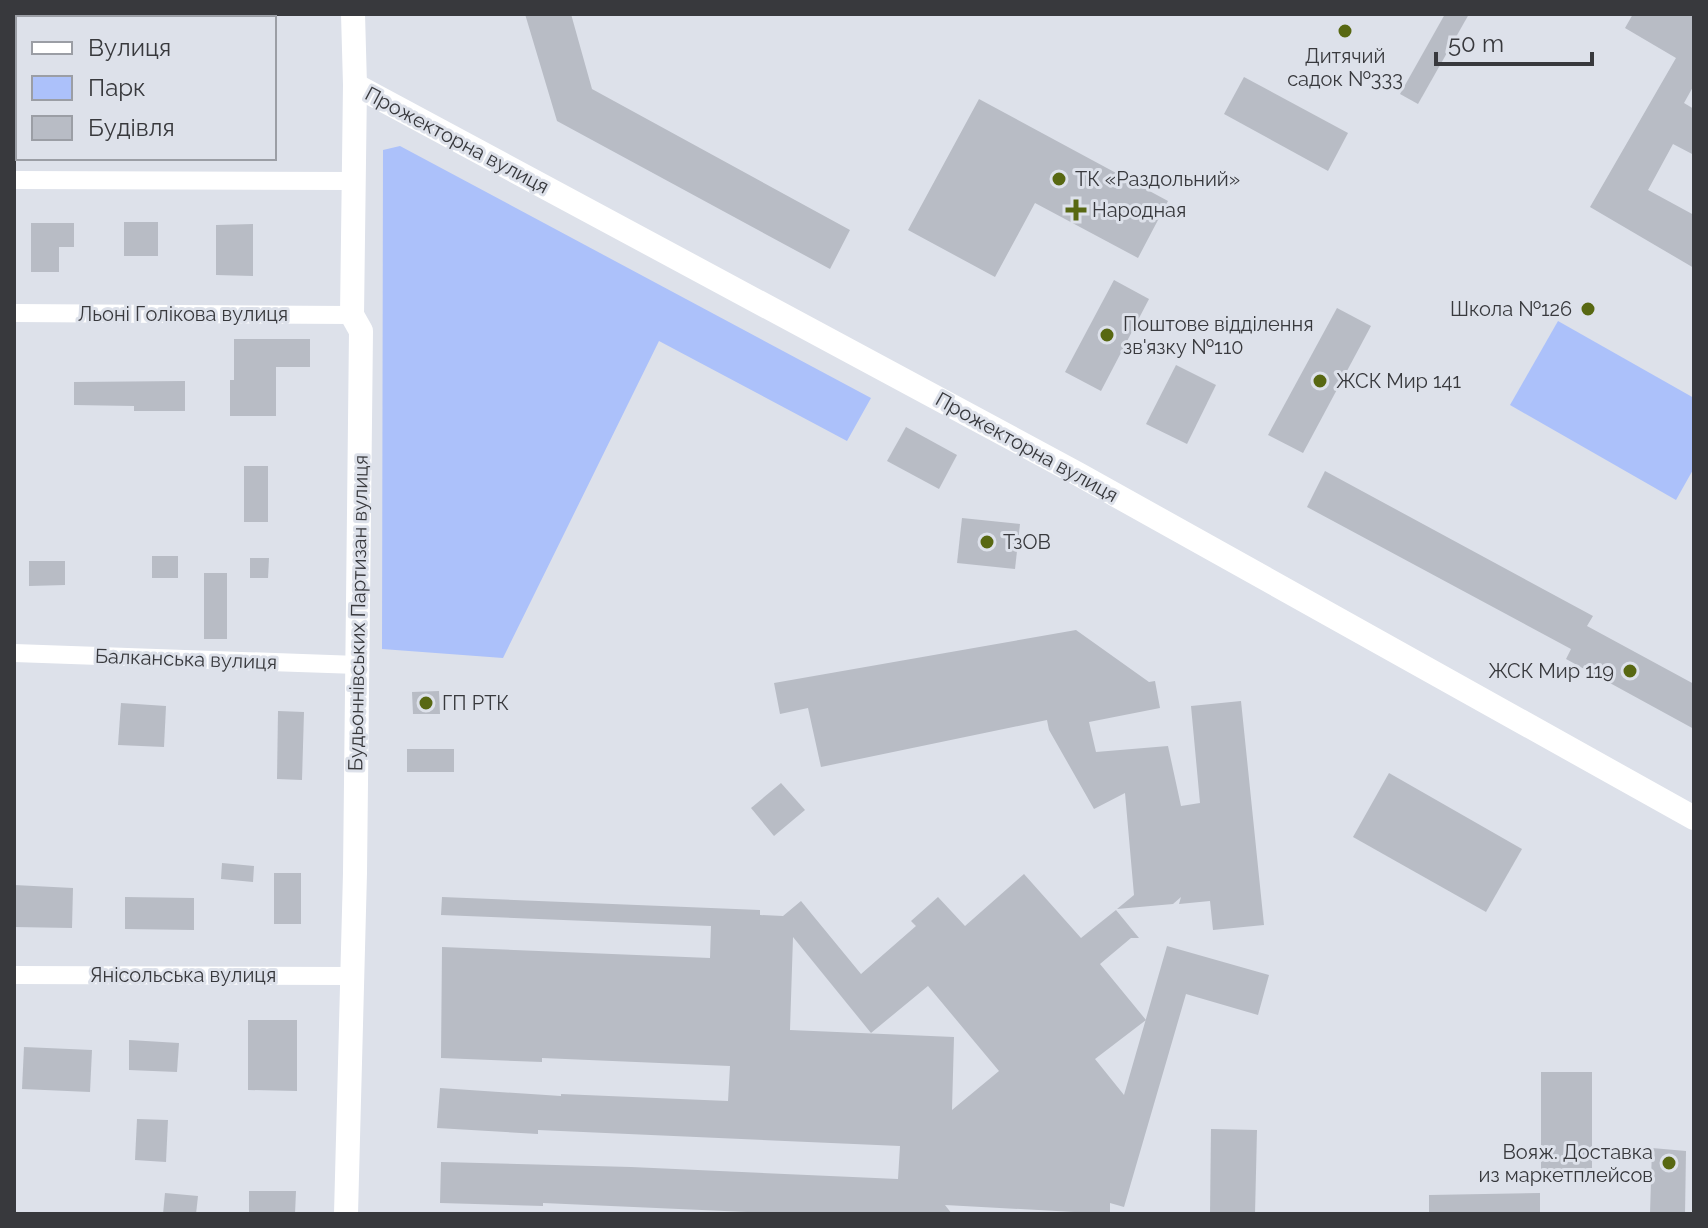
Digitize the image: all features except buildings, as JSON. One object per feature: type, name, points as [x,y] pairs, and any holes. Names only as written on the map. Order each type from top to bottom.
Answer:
[{"type":"street","name":"Будьоннівських Партизан вулиця","points":[[346,1214],[353,976],[361,331],[352,315],[353,14]]},
{"type":"street","name":"Прожекторна вулиця","points":[[355,85],[1078,474],[1694,818]]},
{"type":"street","points":[[14,180],[354,181]]},
{"type":"street","name":"Льоні Голікова вулиця","points":[[14,313],[352,315]]},
{"type":"street","name":"Балканська вулиця","points":[[14,653],[358,665]]},
{"type":"street","name":"Янісольська вулиця","points":[[14,975],[353,976]]},
{"type":"green space","points":[[400,146],[871,398],[847,441],[659,341],[503,658],[382,649],[383,150]]},
{"type":"green space","points":[[1558,321],[1694,398],[1694,468],[1676,500],[1510,405]]},
{"type":"place","name":"Дитячий садок №333","points":[[1345,31]]},
{"type":"place","name":"ТК «Раздольний»","points":[[1059,179]]},
{"type":"place","name":"Народная","points":[[1076,210]]},
{"type":"place","name":"Школа №126","points":[[1588,309]]},
{"type":"place","name":"Поштове відділення зв'язку №110","points":[[1107,335]]},
{"type":"place","name":"ЖСК Мир 141","points":[[1320,381]]},
{"type":"place","name":"ТзОВ","points":[[987,542]]},
{"type":"place","name":"ЖСК Мир 119","points":[[1630,671]]},
{"type":"place","name":"ГП РТК","points":[[426,703]]},
{"type":"place","name":"Вояж. Доставка из маркетплейсов","points":[[1669,1163]]}]
